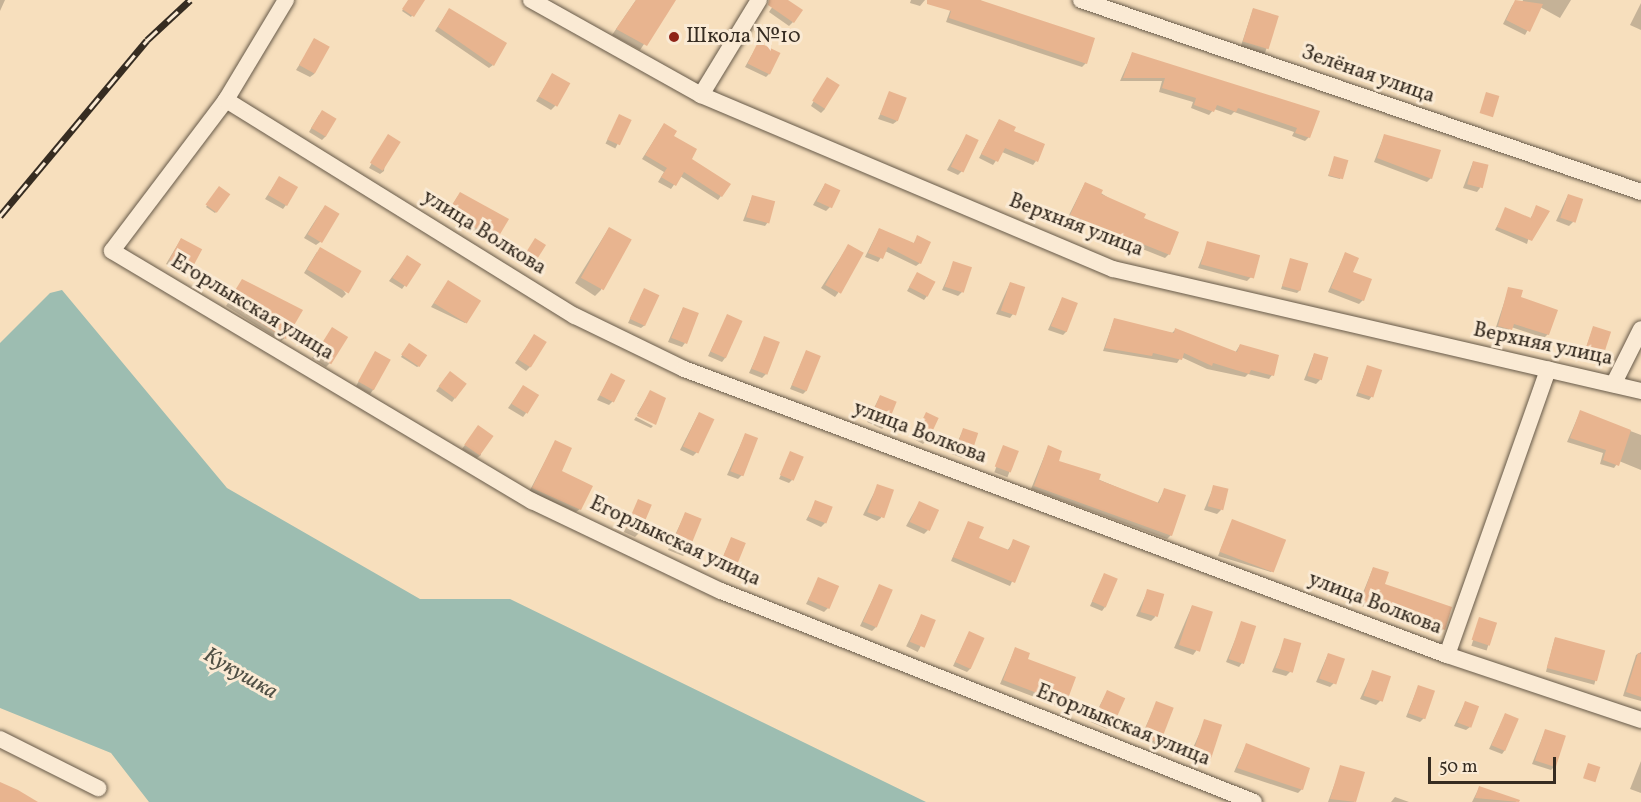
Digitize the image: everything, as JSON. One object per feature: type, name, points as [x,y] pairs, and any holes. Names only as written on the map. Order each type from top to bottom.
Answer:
[{"type":"street","points":[[226,100],[286,0]]},
{"type":"street","name":"Верхняя улица","points":[[531,0],[701,95],[1113,269],[1641,391]]},
{"type":"street","points":[[701,95],[759,0]]},
{"type":"street","name":"Зелёная улица","points":[[1081,0],[1641,192]]},
{"type":"street","name":"Егорлыкская улица","points":[[226,100],[112,251],[532,501],[721,591],[1254,802]]},
{"type":"street","name":"улица Волкова","points":[[226,100],[576,316],[684,369],[1447,655],[1641,720]]},
{"type":"street","points":[[1614,383],[1641,329]]},
{"type":"street","points":[[1447,655],[1548,369]]},
{"type":"street","points":[[0,739],[98,788]]},
{"type":"water","name":"Кукушка","points":[[62,290],[227,488],[420,599],[510,599],[926,802],[149,802],[111,753],[0,708],[0,343],[50,293]]},
{"type":"building","points":[[408,0],[425,0],[414,17],[402,9]]},
{"type":"building","points":[[636,0],[676,0],[647,46],[616,29]]},
{"type":"building","points":[[769,0],[788,0],[803,10],[794,23],[768,5]]},
{"type":"building","points":[[927,0],[980,0],[1095,38],[1087,64],[949,18],[951,11],[927,4]]},
{"type":"building","points":[[1515,0],[1543,4],[1530,32],[1506,20]]},
{"type":"building","points":[[449,8],[507,43],[494,66],[438,27]]},
{"type":"building","points":[[1253,8],[1279,16],[1269,49],[1243,41]]},
{"type":"building","points":[[314,38],[330,47],[315,74],[299,65]]},
{"type":"building","points":[[758,42],[780,53],[770,75],[747,64]]},
{"type":"building","points":[[1132,52],[1320,111],[1310,138],[1295,133],[1297,128],[1238,108],[1236,112],[1217,105],[1214,112],[1194,105],[1196,98],[1162,88],[1165,78],[1123,78]]},
{"type":"building","points":[[552,73],[570,83],[557,107],[539,97]]},
{"type":"building","points":[[827,77],[840,85],[825,109],[812,101]]},
{"type":"building","points":[[889,91],[907,98],[898,121],[880,114]]},
{"type":"building","points":[[1486,92],[1499,96],[1493,117],[1480,113]]},
{"type":"building","points":[[322,110],[337,119],[326,137],[311,128]]},
{"type":"building","points":[[619,114],[632,120],[620,145],[607,139]]},
{"type":"building","points":[[999,119],[1016,127],[1014,131],[1045,144],[1038,162],[1005,148],[998,162],[981,154]]},
{"type":"building","points":[[664,123],[677,131],[674,136],[697,149],[692,159],[731,184],[722,197],[684,172],[676,186],[661,177],[667,168],[645,155]]},
{"type":"building","points":[[388,134],[401,142],[383,171],[370,163]]},
{"type":"building","points":[[966,134],[979,140],[963,173],[951,167]]},
{"type":"building","points":[[1384,134],[1441,150],[1432,179],[1377,158]]},
{"type":"building","points":[[1334,156],[1348,160],[1343,179],[1328,175]]},
{"type":"building","points":[[1473,161],[1489,165],[1483,188],[1467,184]]},
{"type":"building","points":[[279,176],[298,187],[287,206],[268,195]]},
{"type":"building","points":[[1085,182],[1103,190],[1101,194],[1146,214],[1144,218],[1179,232],[1170,255],[1070,215]]},
{"type":"building","points":[[825,183],[840,190],[832,208],[817,201]]},
{"type":"building","points":[[219,186],[230,194],[217,213],[205,205]]},
{"type":"building","points":[[460,192],[509,219],[496,241],[449,210]]},
{"type":"building","points":[[1568,194],[1583,199],[1575,223],[1560,218]]},
{"type":"building","points":[[752,195],[775,201],[769,223],[746,217]]},
{"type":"building","points":[[325,205],[340,214],[322,243],[307,234]]},
{"type":"building","points":[[1536,205],[1550,211],[1532,241],[1497,227],[1505,207],[1531,218]]},
{"type":"building","points":[[609,227],[632,240],[604,290],[581,278]]},
{"type":"building","points":[[879,228],[914,243],[917,235],[931,242],[921,264],[888,247],[883,259],[868,253]]},
{"type":"building","points":[[181,238],[202,249],[190,271],[169,260]]},
{"type":"building","points":[[535,238],[546,245],[534,264],[523,257]]},
{"type":"building","points":[[1207,241],[1260,255],[1254,278],[1201,264]]},
{"type":"building","points":[[848,244],[864,253],[841,294],[825,285]]},
{"type":"building","points":[[320,247],[362,271],[349,294],[307,270]]},
{"type":"building","points":[[1345,252],[1359,258],[1353,272],[1372,279],[1364,301],[1331,288]]},
{"type":"building","points":[[407,255],[421,264],[407,287],[392,278]]},
{"type":"building","points":[[1290,258],[1308,263],[1300,291],[1282,286]]},
{"type":"building","points":[[953,261],[972,267],[964,293],[945,287]]},
{"type":"building","points":[[917,272],[936,282],[928,297],[909,287]]},
{"type":"building","points":[[242,279],[303,310],[286,339],[228,302]]},
{"type":"building","points":[[448,280],[481,301],[467,324],[434,303]]},
{"type":"building","points":[[1010,282],[1025,287],[1016,315],[1001,311]]},
{"type":"building","points":[[1508,287],[1523,290],[1521,297],[1558,310],[1549,335],[1514,324],[1512,330],[1498,326]]},
{"type":"building","points":[[644,288],[659,295],[645,326],[630,319]]},
{"type":"building","points":[[1062,297],[1078,303],[1067,332],[1051,326]]},
{"type":"building","points":[[683,307],[699,313],[687,344],[671,338]]},
{"type":"building","points":[[727,314],[743,321],[726,358],[710,351]]},
{"type":"building","points":[[1114,318],[1174,333],[1175,328],[1237,352],[1240,344],[1279,355],[1274,376],[1251,370],[1249,374],[1213,363],[1212,366],[1184,353],[1182,360],[1153,353],[1152,356],[1105,348]]},
{"type":"building","points":[[1593,326],[1611,332],[1602,359],[1584,353]]},
{"type":"building","points":[[332,327],[348,337],[331,364],[315,354]]},
{"type":"building","points":[[534,334],[547,342],[531,367],[518,359]]},
{"type":"building","points":[[764,336],[780,342],[767,375],[751,369]]},
{"type":"building","points":[[409,343],[427,355],[419,367],[401,355]]},
{"type":"building","points":[[806,350],[821,356],[807,391],[792,385]]},
{"type":"building","points":[[375,351],[391,360],[374,390],[358,382]]},
{"type":"building","points":[[1314,353],[1328,357],[1322,380],[1307,376]]},
{"type":"building","points":[[1367,365],[1382,370],[1373,398],[1358,393]]},
{"type":"building","points":[[450,371],[467,384],[455,399],[439,386]]},
{"type":"building","points":[[611,373],[625,380],[614,403],[600,395]]},
{"type":"building","points":[[523,385],[539,395],[527,414],[511,404]]},
{"type":"building","points":[[650,390],[666,398],[656,425],[637,416]]},
{"type":"building","points":[[880,395],[897,402],[887,425],[871,418]]},
{"type":"building","points":[[1580,410],[1631,430],[1619,466],[1603,460],[1606,450],[1570,438]]},
{"type":"building","points":[[699,412],[714,419],[698,454],[683,446]]},
{"type":"building","points":[[926,412],[939,418],[928,441],[915,435]]},
{"type":"building","points":[[478,425],[494,436],[480,456],[464,445]]},
{"type":"building","points":[[963,428],[978,433],[971,456],[956,451]]},
{"type":"building","points":[[745,433],[758,438],[743,476],[730,471]]},
{"type":"building","points":[[555,440],[572,448],[562,471],[593,486],[581,510],[532,488]]},
{"type":"building","points":[[1003,445],[1019,451],[1011,473],[995,466]]},
{"type":"building","points":[[1048,445],[1062,451],[1059,461],[1101,474],[1099,480],[1159,503],[1164,488],[1186,495],[1172,536],[1034,486]]},
{"type":"building","points":[[790,451],[804,457],[794,481],[780,475]]},
{"type":"building","points":[[877,484],[894,490],[884,518],[867,512]]},
{"type":"building","points":[[1213,485],[1229,489],[1223,510],[1208,506]]},
{"type":"building","points":[[638,499],[652,505],[640,533],[626,528]]},
{"type":"building","points":[[815,500],[833,507],[826,524],[809,517]]},
{"type":"building","points":[[919,501],[939,510],[930,531],[910,522]]},
{"type":"building","points":[[685,512],[702,519],[688,553],[671,546]]},
{"type":"building","points":[[1232,519],[1286,540],[1274,572],[1219,552]]},
{"type":"building","points":[[968,521],[984,527],[979,538],[1009,550],[1013,539],[1030,546],[1015,583],[953,557]]},
{"type":"building","points":[[731,537],[746,543],[734,572],[719,566]]},
{"type":"building","points":[[1373,567],[1389,572],[1385,584],[1452,607],[1445,630],[1361,601]]},
{"type":"building","points":[[1104,573],[1118,579],[1106,607],[1092,602]]},
{"type":"building","points":[[818,577],[839,586],[829,609],[808,600]]},
{"type":"building","points":[[879,584],[893,590],[877,628],[863,622]]},
{"type":"building","points":[[1147,589],[1164,594],[1158,617],[1140,612]]},
{"type":"building","points":[[1192,605],[1213,612],[1200,652],[1179,645]]},
{"type":"building","points":[[921,614],[936,620],[925,648],[910,642]]},
{"type":"building","points":[[1479,617],[1497,623],[1490,646],[1472,640]]},
{"type":"building","points":[[1241,621],[1256,626],[1244,664],[1229,659]]},
{"type":"building","points":[[969,631],[985,638],[971,669],[955,662]]},
{"type":"building","points":[[1555,637],[1605,650],[1597,681],[1547,668]]},
{"type":"building","points":[[1284,638],[1301,643],[1293,673],[1275,668]]},
{"type":"building","points":[[1015,647],[1030,653],[1028,659],[1076,677],[1066,704],[1003,680]]},
{"type":"building","points":[[1328,653],[1345,659],[1336,684],[1319,679]]},
{"type":"building","points":[[1638,653],[1641,654],[1641,697],[1626,692]]},
{"type":"building","points":[[1372,670],[1391,676],[1383,702],[1364,696]]},
{"type":"building","points":[[1418,685],[1435,691],[1425,719],[1408,713]]},
{"type":"building","points":[[1107,690],[1125,698],[1112,727],[1094,719]]},
{"type":"building","points":[[1156,701],[1174,708],[1160,743],[1142,736]]},
{"type":"building","points":[[1465,701],[1479,706],[1471,728],[1457,723]]},
{"type":"building","points":[[1505,713],[1519,719],[1505,751],[1491,745]]},
{"type":"building","points":[[1204,719],[1222,725],[1211,759],[1193,753]]},
{"type":"building","points":[[1545,729],[1566,736],[1556,767],[1535,760]]},
{"type":"building","points":[[1246,743],[1310,768],[1303,790],[1237,768]]},
{"type":"building","points":[[1588,763],[1600,767],[1595,782],[1583,778]]},
{"type":"building","points":[[1340,765],[1365,772],[1356,802],[1330,799]]},
{"type":"building","points":[[0,782],[18,790],[38,802],[0,802]]},
{"type":"building","points":[[1479,786],[1520,800],[1519,802],[1475,798]]},
{"type":"railway","points":[[0,216],[147,40],[190,0]]},
{"type":"place","name":"Школа №10","points":[[674,37]]}]
